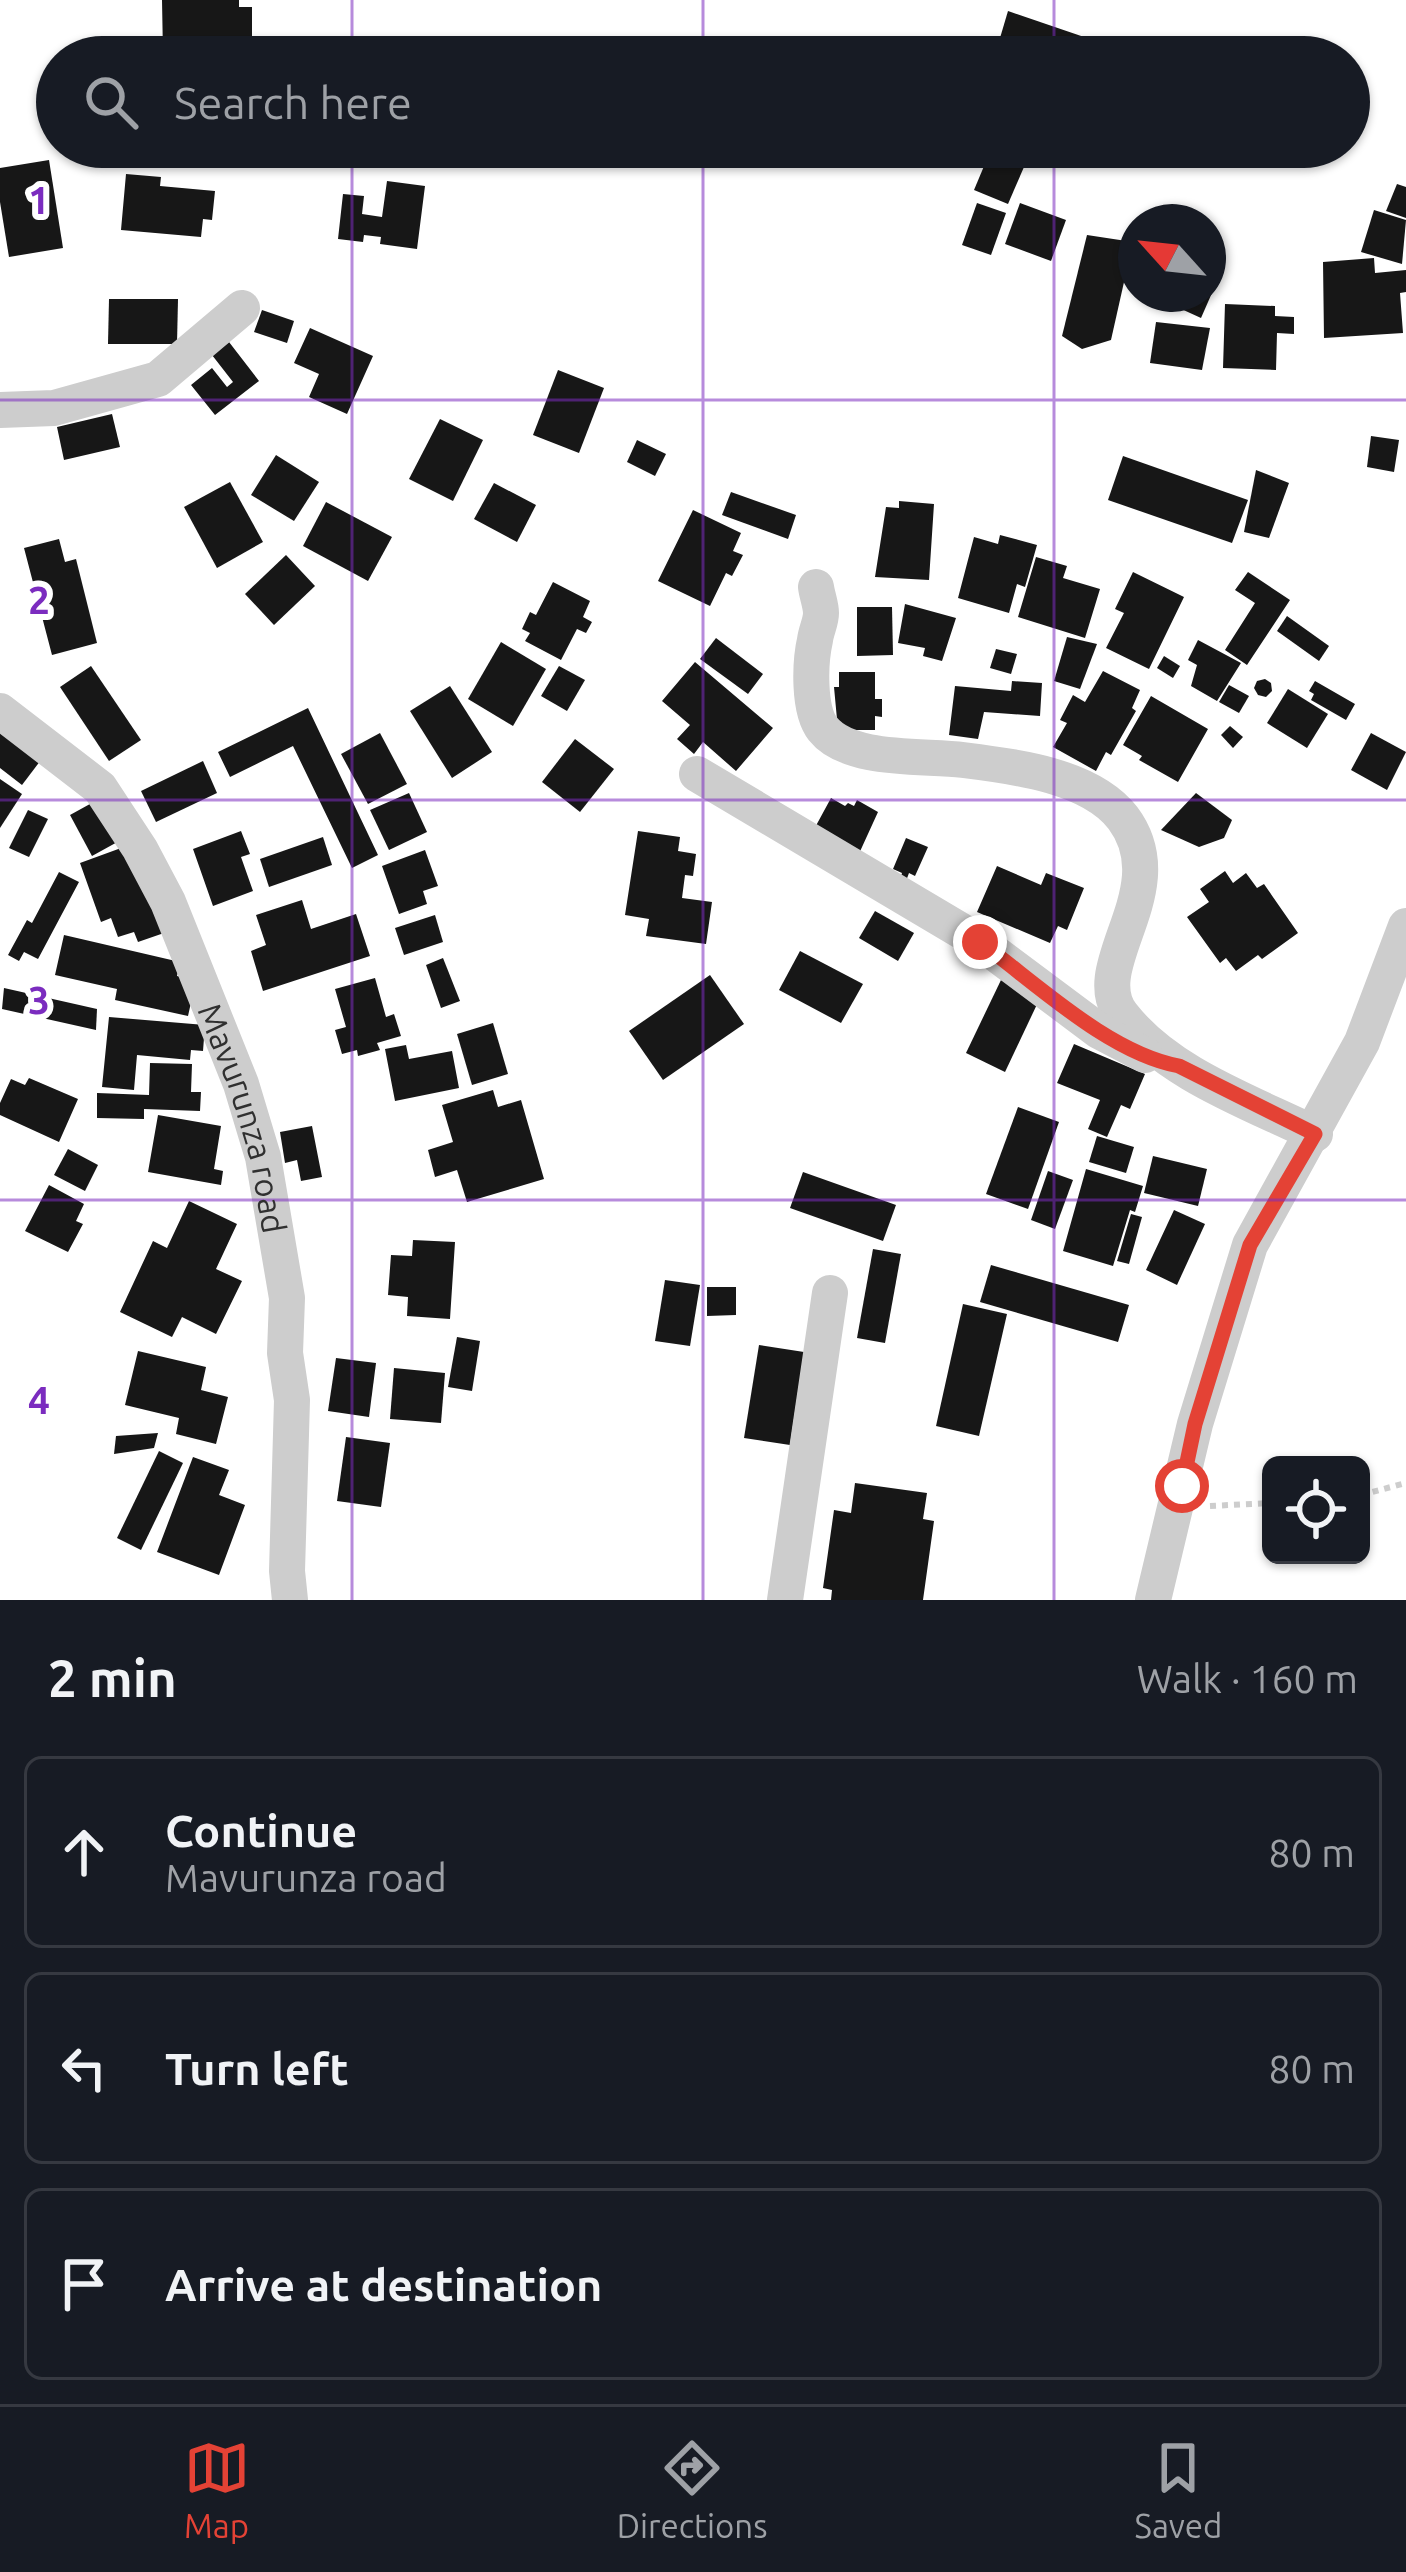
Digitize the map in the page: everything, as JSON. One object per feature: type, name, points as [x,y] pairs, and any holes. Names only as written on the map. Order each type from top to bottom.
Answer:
[{"type":"street","points":[[0,410],[54,408],[158,379],[242,308]]},
{"type":"street","points":[[815,586],[821,616],[813,645],[814,700],[823,729],[849,747],[962,760],[1087,789],[1122,817],[1143,862],[1137,899],[1109,981],[1119,1013],[1179,1066],[1315,1134]]},
{"type":"street","name":"Mavurunza road","points":[[0,711],[100,788],[140,849],[168,902],[241,1084],[263,1157],[287,1298],[285,1353],[292,1400],[290,1600]]},
{"type":"street","points":[[697,773],[980,942],[1099,1031],[1157,1062],[1179,1066]]},
{"type":"street","points":[[1154,1600],[1195,1424],[1250,1245],[1362,1042],[1406,926]]},
{"type":"street","points":[[785,1600],[830,1293]]},
{"type":"path","points":[[1370,1493],[1406,1484]]},
{"type":"path","points":[[1176,1506],[1262,1503]]},
{"type":"building","points":[[162,0],[239,0],[239,7],[252,7],[252,36],[163,36]]},
{"type":"building","points":[[1008,11],[1081,36],[1001,36]]},
{"type":"building","points":[[36,162],[36,168],[50,168],[63,248],[9,257],[0,168]]},
{"type":"building","points":[[983,168],[1024,168],[1008,204],[974,190]]},
{"type":"building","points":[[126,174],[161,177],[160,186],[215,191],[212,220],[203,219],[201,237],[121,230]]},
{"type":"building","points":[[387,181],[425,186],[417,249],[380,244],[381,237],[364,235],[363,242],[338,239],[343,194],[364,196],[362,214],[382,217]]},
{"type":"building","points":[[1397,184],[1406,187],[1406,218],[1386,211]]},
{"type":"building","points":[[977,203],[1006,213],[991,255],[962,245]]},
{"type":"building","points":[[1020,203],[1066,220],[1051,261],[1005,244]]},
{"type":"building","points":[[1374,210],[1406,220],[1402,264],[1361,252]]},
{"type":"building","points":[[1087,235],[1118,240],[1118,309],[1111,340],[1082,349],[1062,336]]},
{"type":"building","points":[[1374,258],[1375,273],[1406,270],[1406,292],[1400,293],[1403,333],[1324,338],[1323,262]]},
{"type":"building","points":[[109,299],[178,299],[177,344],[108,344]]},
{"type":"building","points":[[1226,304],[1275,306],[1275,316],[1294,317],[1294,334],[1277,333],[1276,370],[1223,368]]},
{"type":"building","points":[[262,310],[294,321],[287,343],[254,332]]},
{"type":"building","points":[[1156,322],[1210,328],[1202,370],[1150,363]]},
{"type":"building","points":[[310,328],[373,356],[347,414],[309,397],[319,374],[294,363]]},
{"type":"building","points":[[229,342],[259,381],[215,415],[191,385],[212,368],[227,387],[233,382],[212,355]]},
{"type":"building","points":[[558,370],[604,388],[579,453],[533,435]]},
{"type":"building","points":[[112,414],[120,447],[64,460],[57,427]]},
{"type":"building","points":[[440,419],[483,440],[453,501],[409,479]]},
{"type":"building","points":[[1371,436],[1399,440],[1394,472],[1367,467]]},
{"type":"building","points":[[637,440],[666,454],[655,476],[627,462]]},
{"type":"building","points":[[276,455],[319,482],[294,521],[251,495]]},
{"type":"building","points":[[1123,456],[1248,500],[1232,543],[1108,500]]},
{"type":"building","points":[[1256,470],[1289,483],[1269,538],[1244,532]]},
{"type":"building","points":[[230,482],[263,542],[217,568],[184,507]]},
{"type":"building","points":[[494,483],[536,505],[517,542],[474,519]]},
{"type":"building","points":[[731,492],[796,515],[788,539],[722,515]]},
{"type":"building","points":[[899,501],[934,504],[929,580],[875,577],[886,507],[899,508]]},
{"type":"building","points":[[326,502],[392,537],[368,581],[303,546]]},
{"type":"building","points":[[693,510],[741,533],[733,551],[743,555],[732,576],[726,573],[710,606],[658,581]]},
{"type":"building","points":[[1000,535],[1037,545],[1025,587],[1017,584],[1009,613],[958,598],[974,537],[998,544]]},
{"type":"building","points":[[59,539],[65,562],[76,559],[97,643],[52,655],[24,548]]},
{"type":"building","points":[[286,555],[315,586],[274,625],[245,594]]},
{"type":"building","points":[[1036,557],[1067,566],[1063,578],[1100,589],[1085,638],[1018,617]]},
{"type":"building","points":[[1133,572],[1184,597],[1149,669],[1106,648],[1124,613],[1115,609]]},
{"type":"building","points":[[1248,572],[1290,600],[1247,665],[1225,650],[1255,603],[1235,590]]},
{"type":"building","points":[[553,582],[590,601],[583,617],[592,622],[586,633],[577,629],[561,660],[525,641],[530,633],[522,629],[530,612],[536,615]]},
{"type":"building","points":[[905,604],[956,618],[942,661],[923,656],[925,648],[898,643]]},
{"type":"building","points":[[857,607],[892,607],[893,655],[857,656]]},
{"type":"building","points":[[1287,616],[1329,646],[1319,661],[1277,631]]},
{"type":"building","points":[[1067,637],[1097,644],[1080,689],[1054,681]]},
{"type":"building","points":[[716,638],[763,674],[748,694],[700,659]]},
{"type":"building","points":[[1198,640],[1241,663],[1217,701],[1191,686],[1197,665],[1188,660]]},
{"type":"building","points":[[501,642],[546,669],[513,726],[468,699]]},
{"type":"building","points":[[996,649],[1017,654],[1011,674],[990,668]]},
{"type":"building","points":[[1164,656],[1180,666],[1173,678],[1157,668]]},
{"type":"building","points":[[695,662],[773,728],[736,771],[703,742],[694,754],[677,739],[690,725],[662,701]]},
{"type":"building","points":[[91,666],[141,740],[109,761],[60,687]]},
{"type":"building","points":[[559,666],[585,680],[567,711],[541,696]]},
{"type":"building","points":[[1103,671],[1140,690],[1132,708],[1136,711],[1111,755],[1106,752],[1096,771],[1053,747],[1067,723],[1060,720],[1073,695],[1085,702]]},
{"type":"building","points":[[839,672],[875,672],[875,699],[882,699],[882,717],[875,716],[875,730],[838,730],[834,687],[839,687]]},
{"type":"building","points":[[1265,679],[1272,691],[1266,697],[1254,688]]},
{"type":"building","points":[[1012,681],[1042,683],[1040,716],[984,712],[978,739],[949,735],[955,686],[1011,691]]},
{"type":"building","points":[[1315,681],[1355,704],[1346,720],[1311,700],[1314,694],[1309,691]]},
{"type":"building","points":[[1229,685],[1249,696],[1239,713],[1219,702]]},
{"type":"building","points":[[450,686],[492,752],[452,778],[410,711]]},
{"type":"building","points":[[1288,689],[1328,714],[1307,748],[1267,723]]},
{"type":"building","points":[[1151,696],[1208,729],[1178,782],[1123,745]]},
{"type":"building","points":[[308,708],[378,855],[352,868],[293,746],[230,777],[218,752]]},
{"type":"building","points":[[0,720],[47,752],[22,785],[0,768]]},
{"type":"building","points":[[1230,726],[1243,737],[1233,748],[1221,735]]},
{"type":"building","points":[[380,733],[407,784],[368,804],[341,754]]},
{"type":"building","points":[[1371,733],[1406,752],[1387,790],[1351,770]]},
{"type":"building","points":[[575,739],[614,769],[580,812],[542,782]]},
{"type":"building","points":[[203,761],[217,793],[156,822],[141,791]]},
{"type":"building","points":[[0,779],[22,794],[0,828]]},
{"type":"building","points":[[409,793],[427,832],[389,850],[370,810]]},
{"type":"building","points":[[1196,793],[1232,820],[1224,838],[1199,847],[1161,830]]},
{"type":"building","points":[[831,798],[845,806],[854,806],[857,800],[878,812],[857,858],[812,833]]},
{"type":"building","points":[[99,799],[121,840],[92,856],[70,815]]},
{"type":"building","points":[[28,810],[48,819],[29,857],[9,848]]},
{"type":"building","points":[[241,831],[250,854],[241,857],[253,891],[213,906],[193,849]]},
{"type":"building","points":[[638,831],[680,837],[678,851],[696,854],[693,876],[685,875],[682,898],[712,902],[706,944],[646,936],[649,919],[625,915]]},
{"type":"building","points":[[323,837],[332,865],[269,887],[260,859]]},
{"type":"building","points":[[906,838],[928,847],[915,876],[909,873],[906,881],[893,869]]},
{"type":"building","points":[[132,844],[164,933],[138,942],[134,932],[118,937],[111,918],[101,922],[80,863]]},
{"type":"building","points":[[425,850],[438,886],[423,891],[427,904],[399,914],[382,866]]},
{"type":"building","points":[[997,866],[1041,885],[1046,873],[1084,888],[1067,930],[1058,926],[1050,943],[977,912]]},
{"type":"building","points":[[1225,871],[1233,883],[1246,873],[1257,888],[1264,884],[1298,933],[1236,971],[1226,958],[1220,963],[1187,917],[1209,902],[1200,889]]},
{"type":"building","points":[[59,872],[79,882],[38,959],[24,952],[19,961],[8,955],[27,920],[32,923]]},
{"type":"building","points":[[302,900],[311,929],[356,914],[370,956],[263,991],[251,951],[266,945],[256,915]]},
{"type":"building","points":[[875,911],[914,933],[898,961],[859,938]]},
{"type":"building","points":[[435,915],[443,942],[404,955],[395,928]]},
{"type":"building","points":[[64,935],[180,962],[177,976],[196,980],[188,1016],[115,1000],[117,989],[55,975]]},
{"type":"building","points":[[800,951],[863,984],[841,1023],[779,990]]},
{"type":"building","points":[[443,958],[460,1001],[441,1008],[426,965]]},
{"type":"building","points":[[710,975],[744,1024],[663,1080],[629,1031]]},
{"type":"building","points":[[375,978],[386,1017],[394,1014],[401,1036],[377,1043],[380,1050],[358,1056],[357,1050],[342,1054],[335,1030],[346,1027],[335,989]]},
{"type":"building","points":[[1001,980],[1040,998],[1005,1072],[966,1053]]},
{"type":"building","points":[[4,988],[97,1009],[96,1030],[2,1009]]},
{"type":"building","points":[[109,1017],[205,1025],[203,1051],[191,1050],[190,1060],[137,1055],[134,1090],[102,1087]]},
{"type":"building","points":[[493,1023],[508,1074],[472,1085],[457,1034]]},
{"type":"building","points":[[1074,1044],[1145,1074],[1130,1109],[1121,1105],[1107,1137],[1088,1129],[1100,1100],[1057,1083]]},
{"type":"building","points":[[406,1045],[409,1059],[452,1051],[459,1088],[395,1101],[385,1049]]},
{"type":"building","points":[[150,1063],[192,1064],[191,1092],[201,1092],[200,1111],[144,1109],[144,1119],[97,1118],[97,1093],[149,1095]]},
{"type":"building","points":[[29,1078],[78,1099],[59,1142],[0,1115],[11,1079],[25,1085]]},
{"type":"building","points":[[493,1090],[498,1107],[521,1100],[544,1179],[467,1202],[457,1170],[435,1177],[428,1150],[453,1142],[442,1105]]},
{"type":"building","points":[[1018,1107],[1059,1122],[1028,1209],[986,1194]]},
{"type":"building","points":[[158,1115],[221,1126],[214,1169],[223,1171],[221,1185],[148,1172]]},
{"type":"building","points":[[312,1126],[322,1177],[301,1181],[297,1160],[285,1163],[280,1132]]},
{"type":"building","points":[[1097,1136],[1134,1147],[1126,1173],[1089,1162]]},
{"type":"building","points":[[68,1149],[98,1165],[85,1191],[54,1175]]},
{"type":"building","points":[[1153,1156],[1207,1169],[1198,1206],[1144,1193]]},
{"type":"building","points":[[1086,1169],[1143,1186],[1135,1212],[1130,1210],[1113,1266],[1063,1251]]},
{"type":"building","points":[[1048,1171],[1073,1180],[1055,1229],[1031,1220]]},
{"type":"building","points":[[803,1172],[896,1205],[883,1241],[790,1208]]},
{"type":"building","points":[[49,1185],[84,1204],[76,1221],[83,1224],[68,1252],[25,1231]]},
{"type":"building","points":[[189,1201],[237,1224],[216,1269],[242,1281],[216,1334],[182,1317],[172,1337],[120,1312],[153,1241],[167,1248]]},
{"type":"building","points":[[1174,1210],[1205,1224],[1177,1285],[1146,1270]]},
{"type":"building","points":[[1131,1214],[1142,1217],[1129,1264],[1117,1261]]},
{"type":"building","points":[[413,1240],[455,1242],[450,1319],[407,1316],[408,1297],[388,1295],[391,1255],[412,1256]]},
{"type":"building","points":[[873,1249],[901,1254],[885,1343],[857,1338]]},
{"type":"building","points":[[991,1265],[1129,1305],[1118,1342],[980,1302]]},
{"type":"building","points":[[665,1280],[700,1285],[690,1346],[655,1341]]},
{"type":"building","points":[[707,1287],[736,1287],[736,1315],[707,1316]]},
{"type":"building","points":[[963,1304],[1007,1314],[979,1436],[936,1426]]},
{"type":"building","points":[[457,1337],[480,1341],[472,1391],[448,1387]]},
{"type":"building","points":[[759,1345],[804,1352],[790,1445],[744,1438]]},
{"type":"building","points":[[138,1351],[206,1367],[201,1390],[228,1397],[216,1444],[176,1434],[179,1418],[125,1405]]},
{"type":"building","points":[[336,1358],[376,1363],[369,1417],[328,1411]]},
{"type":"building","points":[[394,1368],[445,1373],[441,1423],[390,1419]]},
{"type":"building","points":[[158,1433],[154,1448],[114,1454],[116,1436]]},
{"type":"building","points":[[346,1437],[390,1443],[381,1507],[337,1501]]},
{"type":"building","points":[[159,1451],[183,1463],[141,1550],[117,1538]]},
{"type":"building","points":[[193,1457],[229,1470],[219,1495],[245,1505],[219,1575],[157,1552]]},
{"type":"building","points":[[855,1483],[927,1493],[923,1519],[934,1521],[923,1600],[831,1600],[832,1590],[823,1588],[834,1510],[851,1513]]},
{"type":"route","points":[[980,942],[1099,1031],[1315,1134],[1250,1245],[1195,1424],[1182,1486]]}]
